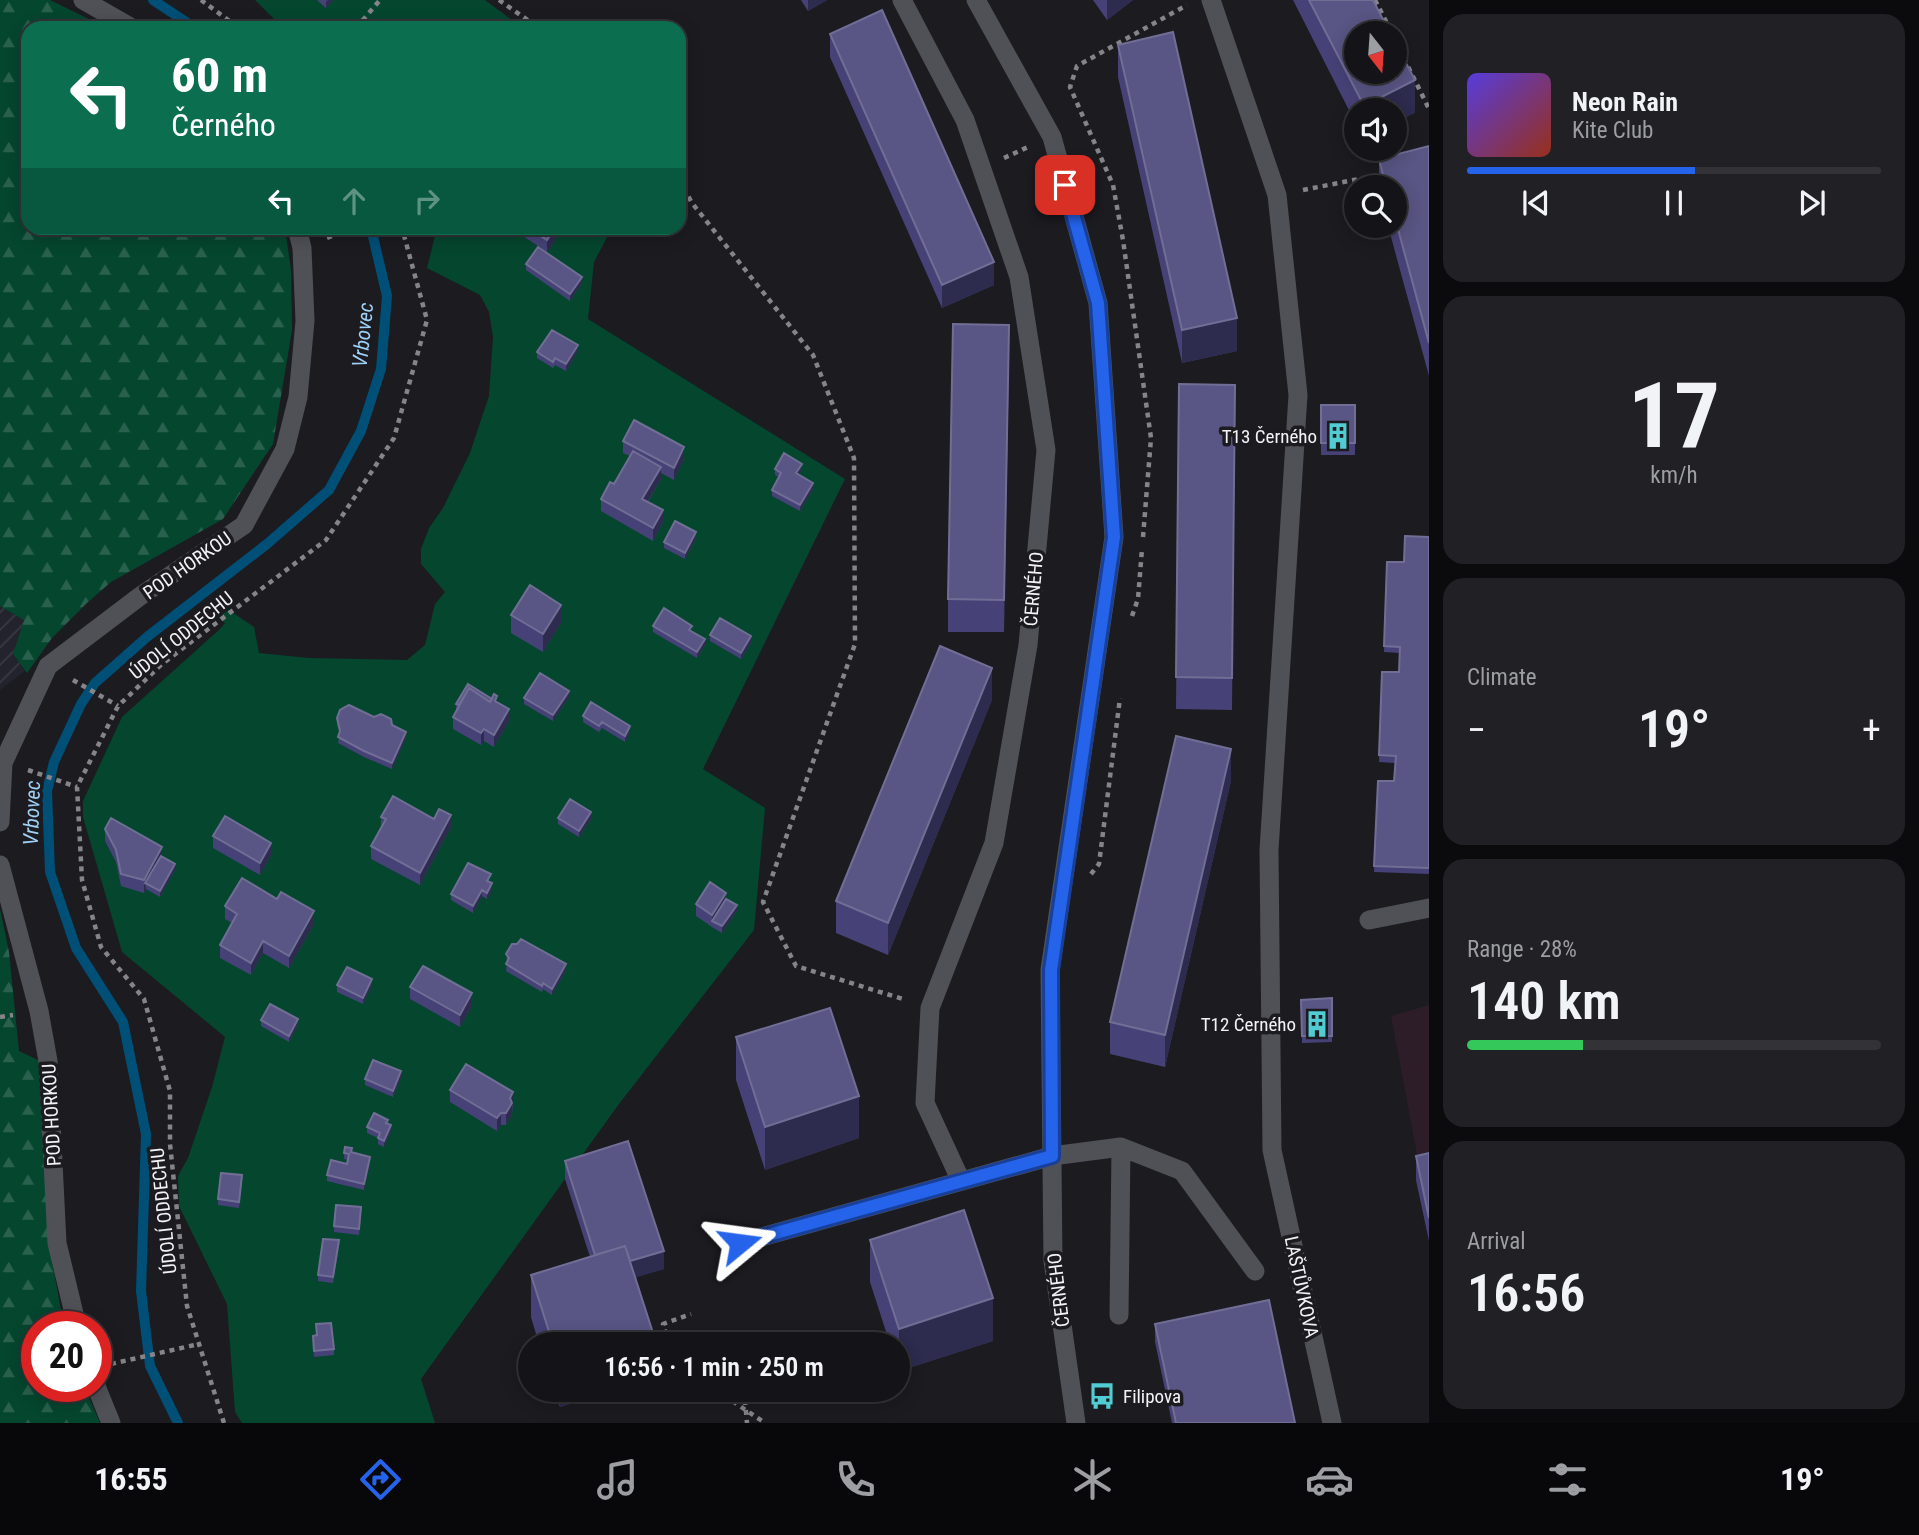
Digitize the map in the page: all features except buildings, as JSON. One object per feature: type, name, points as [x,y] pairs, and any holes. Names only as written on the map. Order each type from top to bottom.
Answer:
[{"type":"street","points":[[83,0],[120,21]]},
{"type":"street","name":"ČERNÉHO","points":[[902,0],[965,120],[1019,277],[1046,450],[1028,645],[994,843],[930,1007],[925,1102],[961,1181]]},
{"type":"street","name":"ČERNÉHO","points":[[976,0],[1052,137],[1098,303],[1114,537],[1051,970],[1053,1261],[1076,1423]]},
{"type":"street","points":[[1211,0],[1277,195]]},
{"type":"street","name":"LAŠTŮVKOVA","points":[[1277,195],[1298,394],[1269,850],[1272,1150],[1332,1423]]},
{"type":"street","name":"POD HORKOU","points":[[0,822],[3,763],[48,666],[139,597],[244,525],[285,449],[298,397],[304,321],[303,260],[298,235]]},
{"type":"street","name":"POD HORKOU","points":[[0,865],[39,1011],[48,1060],[57,1243],[73,1311]]},
{"type":"street","points":[[1369,920],[1429,908]]},
{"type":"street","points":[[1119,1315],[1121,1147]]},
{"type":"street","points":[[740,1243],[1052,1156],[1121,1147],[1182,1171],[1255,1271]]},
{"type":"street","points":[[102,1402],[111,1423]]},
{"type":"path","points":[[201,0],[230,21]]},
{"type":"path","points":[[362,21],[380,0]]},
{"type":"path","points":[[499,0],[529,21]]},
{"type":"path","points":[[1375,0],[1386,21]]},
{"type":"path","points":[[1407,64],[1429,109]]},
{"type":"path","points":[[981,167],[1052,137]]},
{"type":"path","points":[[1277,195],[1392,172]]},
{"type":"path","points":[[686,192],[813,355],[854,458],[855,645],[763,902],[796,966],[930,1007]]},
{"type":"path","points":[[329,237],[334,235]]},
{"type":"path","name":"ÚDOLÍ ODDECHU","points":[[224,1423],[187,1306],[170,1144],[170,1091],[144,999],[101,947],[82,880],[77,787],[118,706],[162,664],[326,540],[394,438],[427,320],[404,235]]},
{"type":"path","points":[[74,681],[118,706]]},
{"type":"path","points":[[29,771],[77,787]]},
{"type":"path","points":[[665,1332],[663,1324],[691,1314]]},
{"type":"path","points":[[129,1359],[199,1344]]},
{"type":"path","points":[[733,1402],[765,1423]]},
{"type":"path","points":[[745,1402],[747,1423]]},
{"type":"shaded area","points":[[0,606],[24,620],[13,654],[25,671],[0,690]]},
{"type":"shaded area","points":[[1429,1005],[1429,1241],[1415,1177],[1421,1176],[1391,1016]]},
{"type":"green space","points":[[0,0],[50,0],[93,21],[21,21],[21,235],[286,235],[291,270],[292,330],[273,444],[223,519],[111,582],[52,638],[27,673],[13,654],[24,620],[0,606]]},
{"type":"green space","points":[[255,0],[485,0],[514,21],[276,21]]},
{"type":"green space","points":[[435,235],[608,235],[594,262],[588,319],[845,479],[703,769],[765,808],[754,930],[619,1104],[421,1379],[435,1423],[242,1423],[235,1412],[227,1304],[179,1206],[178,1176],[188,1158],[212,1087],[225,1037],[122,952],[83,817],[83,801],[122,717],[225,623],[213,612],[226,608],[254,627],[259,653],[309,658],[407,660],[425,645],[435,604],[445,592],[421,564],[421,549],[429,528],[443,508],[470,453],[489,396],[493,337],[489,312],[480,295],[427,268]]},
{"type":"green space","points":[[0,909],[9,952],[19,1051],[42,1062],[48,1240],[61,1311],[21,1311],[21,1402],[91,1402],[100,1423],[0,1423]]},
{"type":"waterway","name":"Vrbovec","points":[[153,0],[184,21]]},
{"type":"waterway","name":"Vrbovec","points":[[178,1423],[150,1366],[141,1291],[146,1134],[123,1022],[76,948],[50,872],[47,791],[54,762],[81,704],[95,683],[147,637],[267,544],[329,490],[361,431],[381,369],[387,296],[373,235]]},
{"type":"place","name":"T13 Černého","points":[[1338,436]]},
{"type":"place","name":"T12 Černého","points":[[1317,1024]]},
{"type":"place","name":"Filipova","points":[[1102,1396]]},
{"type":"route","points":[[740,1243],[1052,1156],[1051,970],[1114,537],[1098,303],[1065,185]]}]
